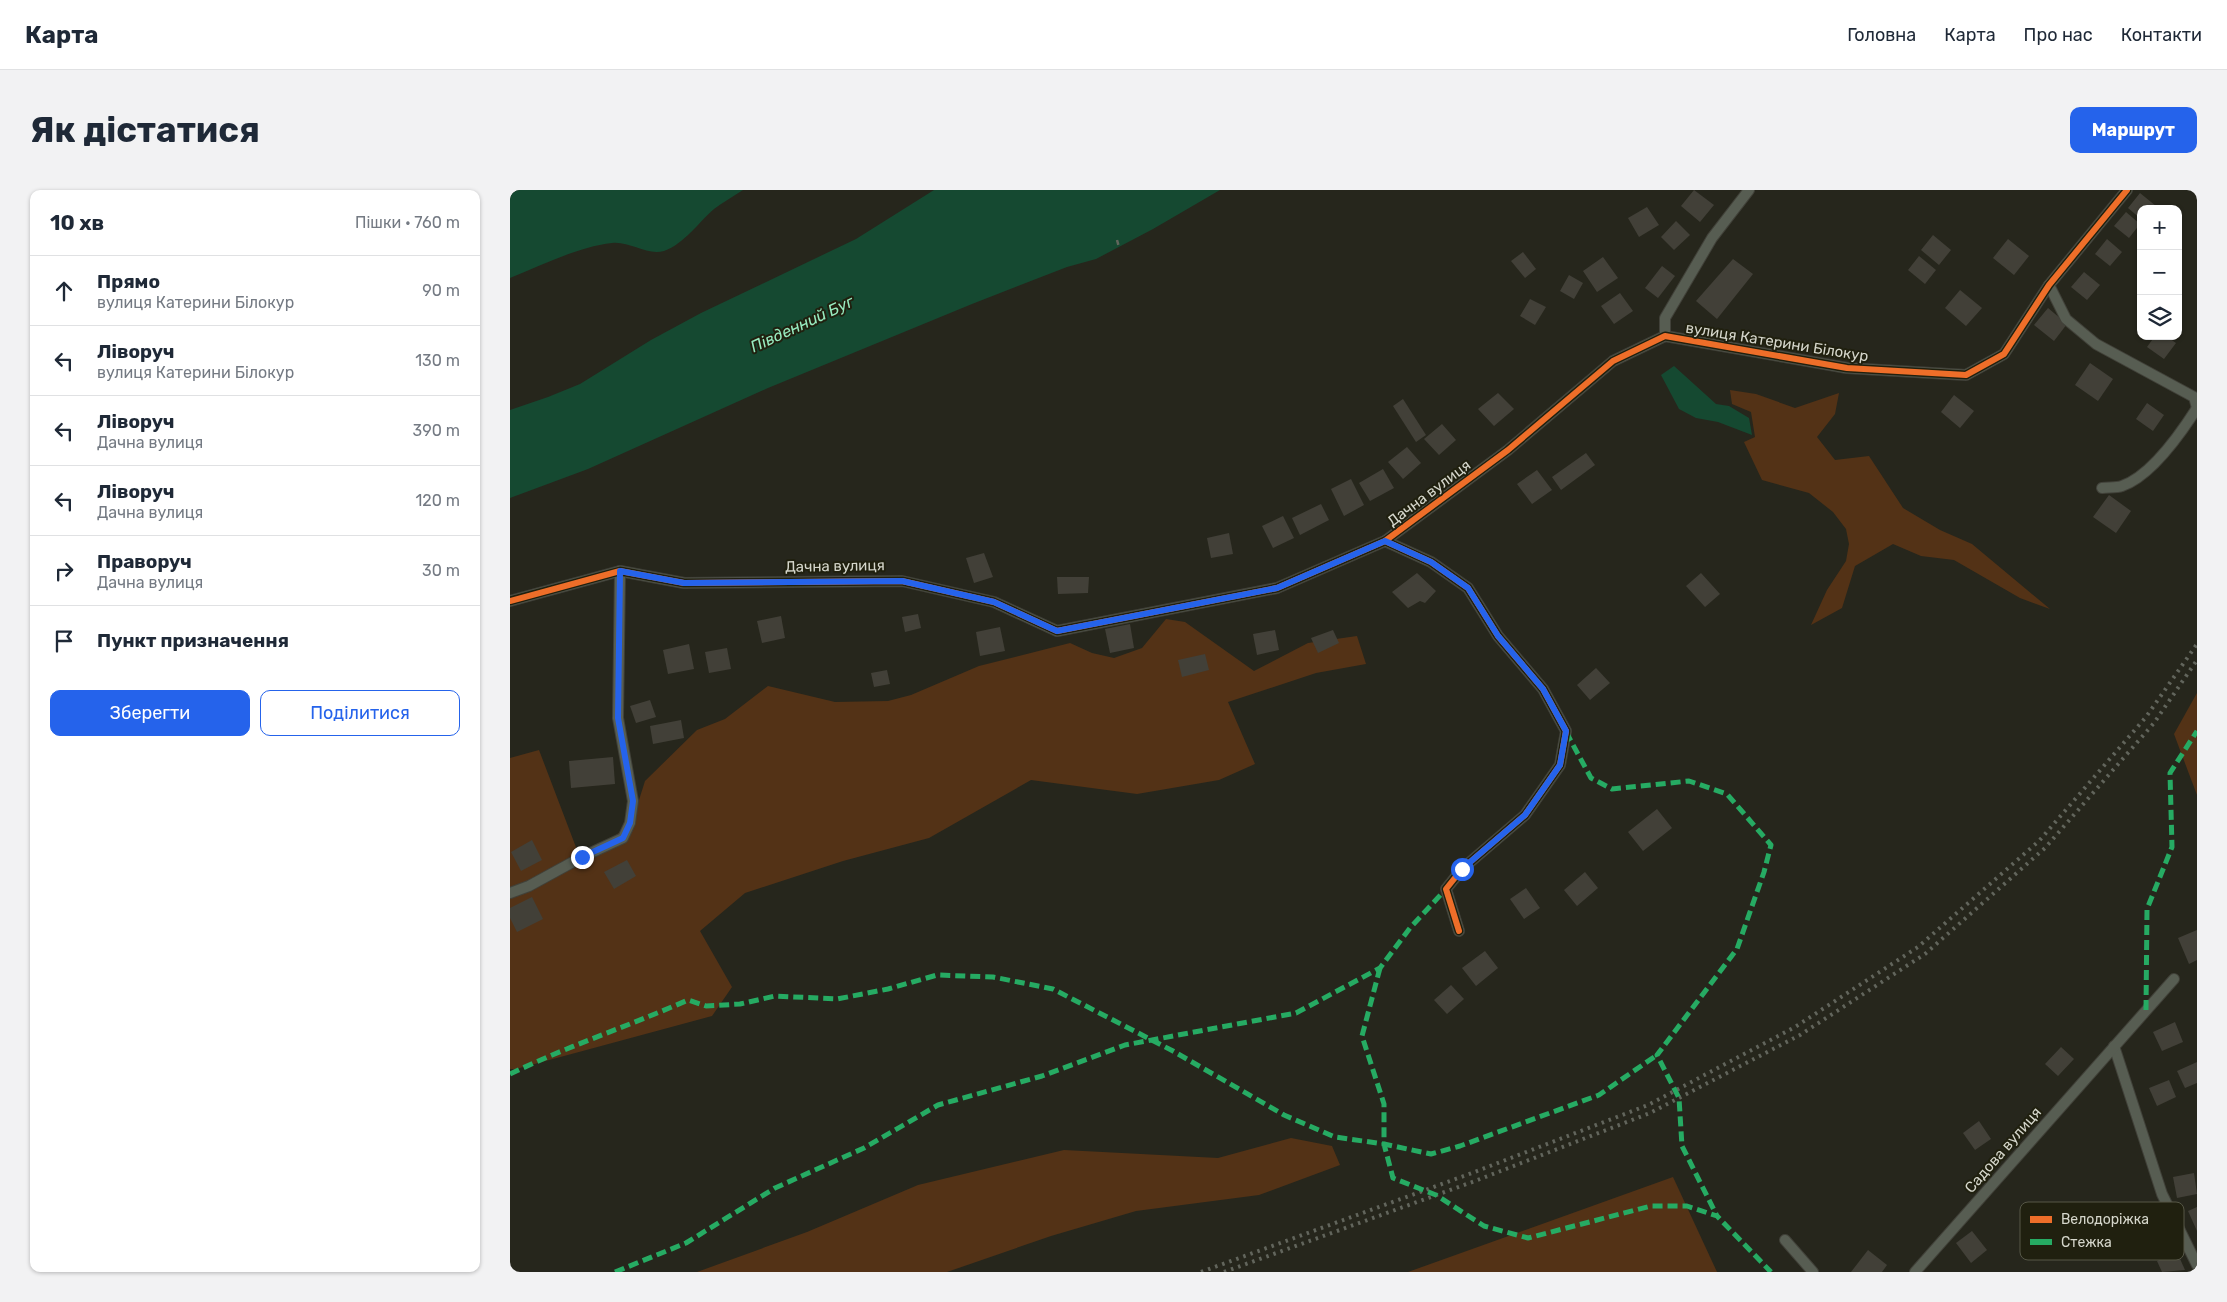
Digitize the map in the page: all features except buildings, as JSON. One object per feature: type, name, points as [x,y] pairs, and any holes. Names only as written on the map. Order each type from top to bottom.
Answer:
[{"type":"street","points":[[1665,336],[1665,318],[1712,238],[1749,190]]},
{"type":"street","name":"вулиця Катерини Білокур","points":[[1665,336],[1847,368],[1966,375],[2004,354],[2049,285],[2127,190]]},
{"type":"street","points":[[2049,285],[2066,319],[2096,344],[2194,397],[2197,408],[2183,431],[2144,473],[2122,486],[2102,488]]},
{"type":"street","name":"Дачна вулиця","points":[[620,571],[684,583],[902,581],[994,602],[1057,631],[1277,588],[1385,541],[1508,450],[1613,360],[1665,336]]},
{"type":"street","points":[[1385,541],[1431,562],[1468,588],[1498,636],[1543,689],[1566,731],[1560,765],[1525,815],[1462,869],[1446,888],[1459,931]]},
{"type":"street","points":[[510,601],[620,571],[618,718],[633,801],[630,823],[623,838],[582,857],[529,886],[510,893]]},
{"type":"street","name":"Садова вулиця","points":[[1915,1272],[2174,979]]},
{"type":"street","points":[[2114,1046],[2166,1202]]},
{"type":"street","points":[[2184,1239],[2197,1265]]},
{"type":"street","points":[[1785,1240],[1813,1272]]},
{"type":"path","points":[[1117,240],[1119,247]]},
{"type":"shaded area","points":[[1730,390],[1756,394],[1795,408],[1839,393],[1835,414],[1817,437],[1835,460],[1869,456],[1903,508],[1940,530],[1972,544],[2050,609],[2020,598],[1954,560],[1921,556],[1893,544],[1855,566],[1842,608],[1811,625],[1827,590],[1846,561],[1849,544],[1846,529],[1833,512],[1809,493],[1762,480],[1744,442],[1755,437],[1751,412],[1732,404]]},
{"type":"shaded area","points":[[1166,619],[1185,622],[1254,671],[1308,643],[1357,636],[1366,664],[1316,673],[1228,702],[1255,764],[1219,780],[1137,794],[1031,780],[929,838],[843,861],[745,893],[700,931],[732,987],[712,1016],[516,1069],[510,1069],[510,758],[539,750],[582,863],[632,822],[645,781],[697,730],[725,719],[768,686],[835,702],[888,701],[911,695],[979,666],[1070,643],[1092,653],[1114,658],[1142,648]]},
{"type":"shaded area","points":[[2197,693],[2197,795],[2174,734]]},
{"type":"shaded area","points":[[1291,1138],[1332,1146],[1340,1165],[1259,1195],[1136,1211],[1051,1236],[947,1272],[697,1272],[807,1232],[918,1185],[1064,1150],[1218,1158]]},
{"type":"shaded area","points":[[1673,1177],[1717,1272],[1408,1272]]},
{"type":"water","points":[[510,190],[743,190],[714,209],[685,238],[664,251],[651,252],[619,243],[599,245],[560,257],[510,278]]},
{"type":"water","name":"Південний Буг","points":[[934,190],[1220,190],[1153,229],[1096,259],[1067,267],[972,304],[768,388],[588,469],[510,498],[510,410],[580,384],[651,340],[701,313],[856,239]]},
{"type":"water","points":[[1674,366],[1716,404],[1729,406],[1749,418],[1752,435],[1718,422],[1696,418],[1679,409],[1661,375]]},
{"type":"railway","points":[[1201,1272],[1472,1173],[1648,1105],[1795,1027],[1918,947],[2039,841],[2146,717],[2197,644]]},
{"type":"railway","points":[[1224,1272],[1475,1181],[1650,1113],[1800,1035],[1925,954],[2045,848],[2154,723],[2197,660]]},
{"type":"marked path","points":[[2146,1010],[2147,909],[2172,847],[2170,773],[2197,731]]},
{"type":"marked path","points":[[1566,732],[1591,778],[1612,789],[1689,781],[1727,794],[1771,845],[1764,872],[1737,949],[1657,1055],[1679,1098],[1682,1146],[1717,1216]]},
{"type":"marked path","points":[[615,1272],[686,1243],[775,1188],[864,1148],[938,1105],[1042,1076],[1125,1045],[1296,1013],[1380,968],[1410,928],[1446,889]]},
{"type":"marked path","points":[[1380,968],[1362,1036],[1384,1104],[1384,1144],[1431,1154],[1460,1146],[1599,1095],[1657,1055]]},
{"type":"marked path","points":[[510,1074],[554,1054],[688,1000],[706,1006],[740,1004],[775,996],[837,999],[888,989],[937,975],[993,977],[1053,989],[1173,1051],[1284,1115],[1335,1137],[1384,1144],[1393,1178],[1436,1195],[1484,1226],[1528,1238],[1651,1206],[1687,1206],[1717,1216],[1771,1272]]},
{"type":"cycle path","points":[[510,601],[620,571],[684,583],[902,581],[994,602],[1057,631],[1277,588],[1385,541],[1508,450],[1613,361],[1665,336],[1847,368],[1966,375],[2004,354],[2049,285],[2127,190]]},
{"type":"cycle path","points":[[1385,541],[1431,562],[1468,588],[1498,636],[1543,689],[1566,731],[1560,765],[1525,815],[1462,869],[1446,889],[1459,931]]},
{"type":"route","points":[[582,857],[623,838],[630,823],[633,801],[618,718],[620,571],[684,583],[902,581],[994,602],[1057,631],[1277,588],[1385,541],[1431,562],[1468,588],[1498,636],[1543,689],[1566,731],[1560,765],[1525,815],[1462,869]]}]
